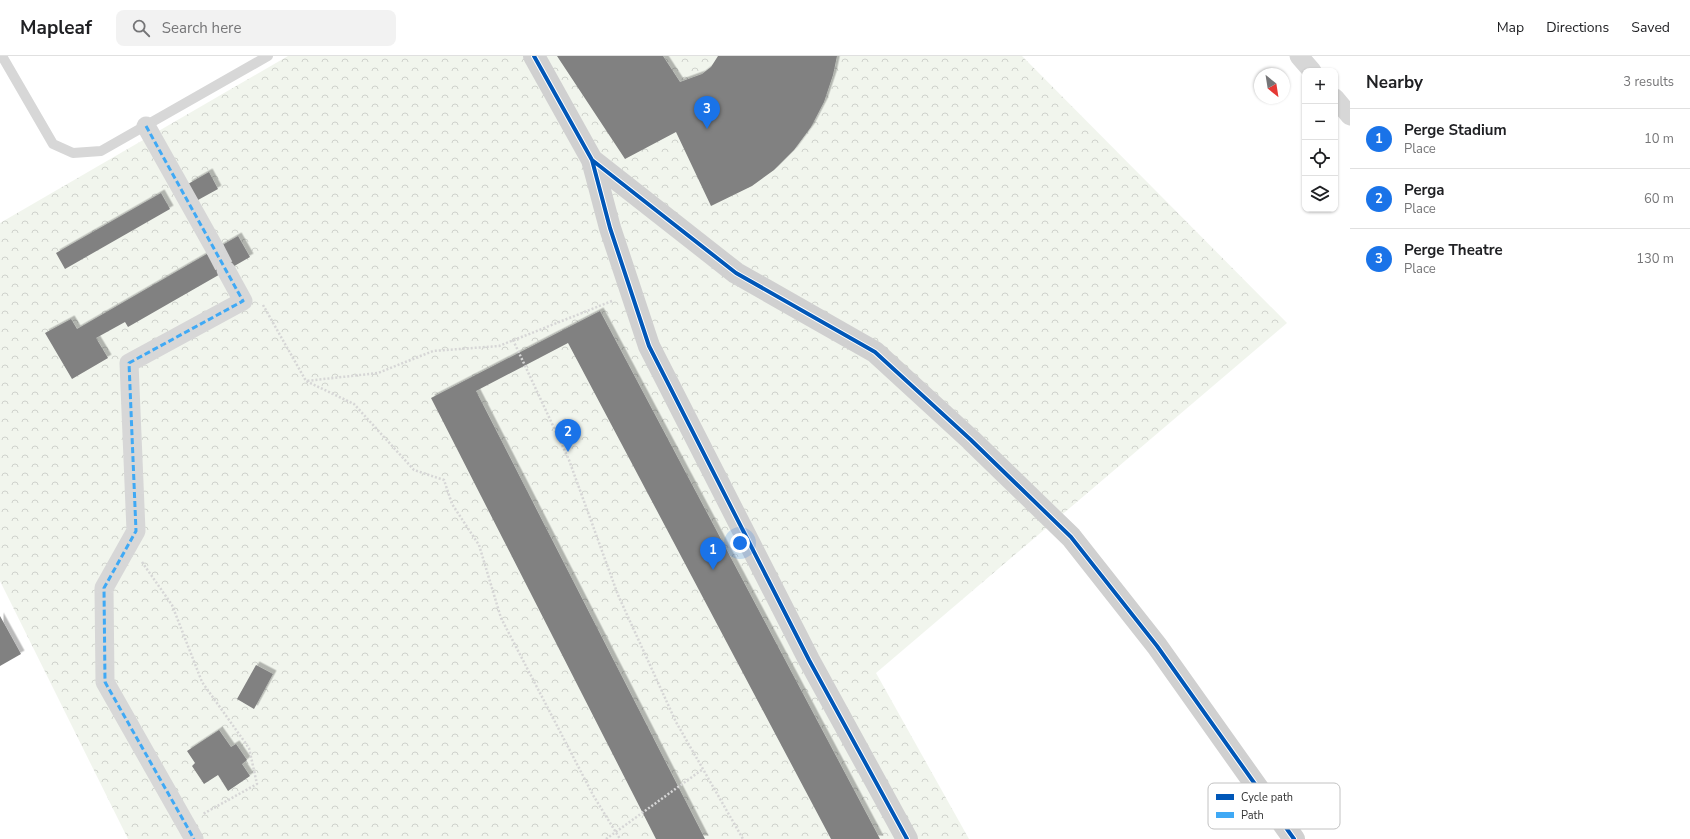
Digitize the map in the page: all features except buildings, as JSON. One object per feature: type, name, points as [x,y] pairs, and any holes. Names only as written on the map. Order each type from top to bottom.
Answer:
[{"type":"street","points":[[534,56],[592,160],[610,228],[649,346],[809,660],[907,839]]},
{"type":"street","points":[[1299,56],[1309,68]]},
{"type":"street","points":[[1338,94],[1350,92]]},
{"type":"street","points":[[1338,102],[1350,116]]},
{"type":"street","points":[[146,126],[215,249]]},
{"type":"street","points":[[592,160],[736,273],[875,352],[972,440],[1071,537],[1157,646],[1254,783]]},
{"type":"street","points":[[190,832],[105,682],[104,588],[136,531],[129,363],[243,301],[226,270]]},
{"type":"street","points":[[1287,829],[1294,839]]},
{"type":"lane","points":[[2,56],[52,144],[73,153],[101,151],[268,56]]},
{"type":"path","points":[[306,381],[378,373],[433,351],[499,346],[632,293]]},
{"type":"path","points":[[243,301],[260,300],[306,381],[354,404],[414,470],[444,480],[452,504],[479,545],[501,618],[593,795],[620,839]]},
{"type":"path","points":[[513,340],[569,460],[618,595],[676,722],[742,839]]},
{"type":"path","points":[[129,544],[172,605],[202,682],[248,748],[257,784],[190,832]]},
{"type":"path","points":[[606,839],[703,769]]},
{"type":"green space","points":[[288,56],[1022,56],[1287,323],[876,673],[969,839],[128,839],[0,581],[0,223]]},
{"type":"tunnel","points":[[215,249],[226,270]]},
{"type":"marked path","points":[[146,126],[243,301],[129,363],[136,531],[104,588],[105,682],[194,839]]},
{"type":"cycle path","points":[[534,56],[592,160],[610,228],[649,346],[809,660],[907,839]]},
{"type":"cycle path","points":[[592,160],[736,273],[875,352],[971,440],[1071,537],[1157,646],[1254,783]]},
{"type":"cycle path","points":[[1287,829],[1294,839]]},
{"type":"place","name":"Perge Theatre","points":[[707,129]]},
{"type":"place","name":"Perga","points":[[568,452]]},
{"type":"place","name":"Perge Stadium","points":[[713,570]]}]
